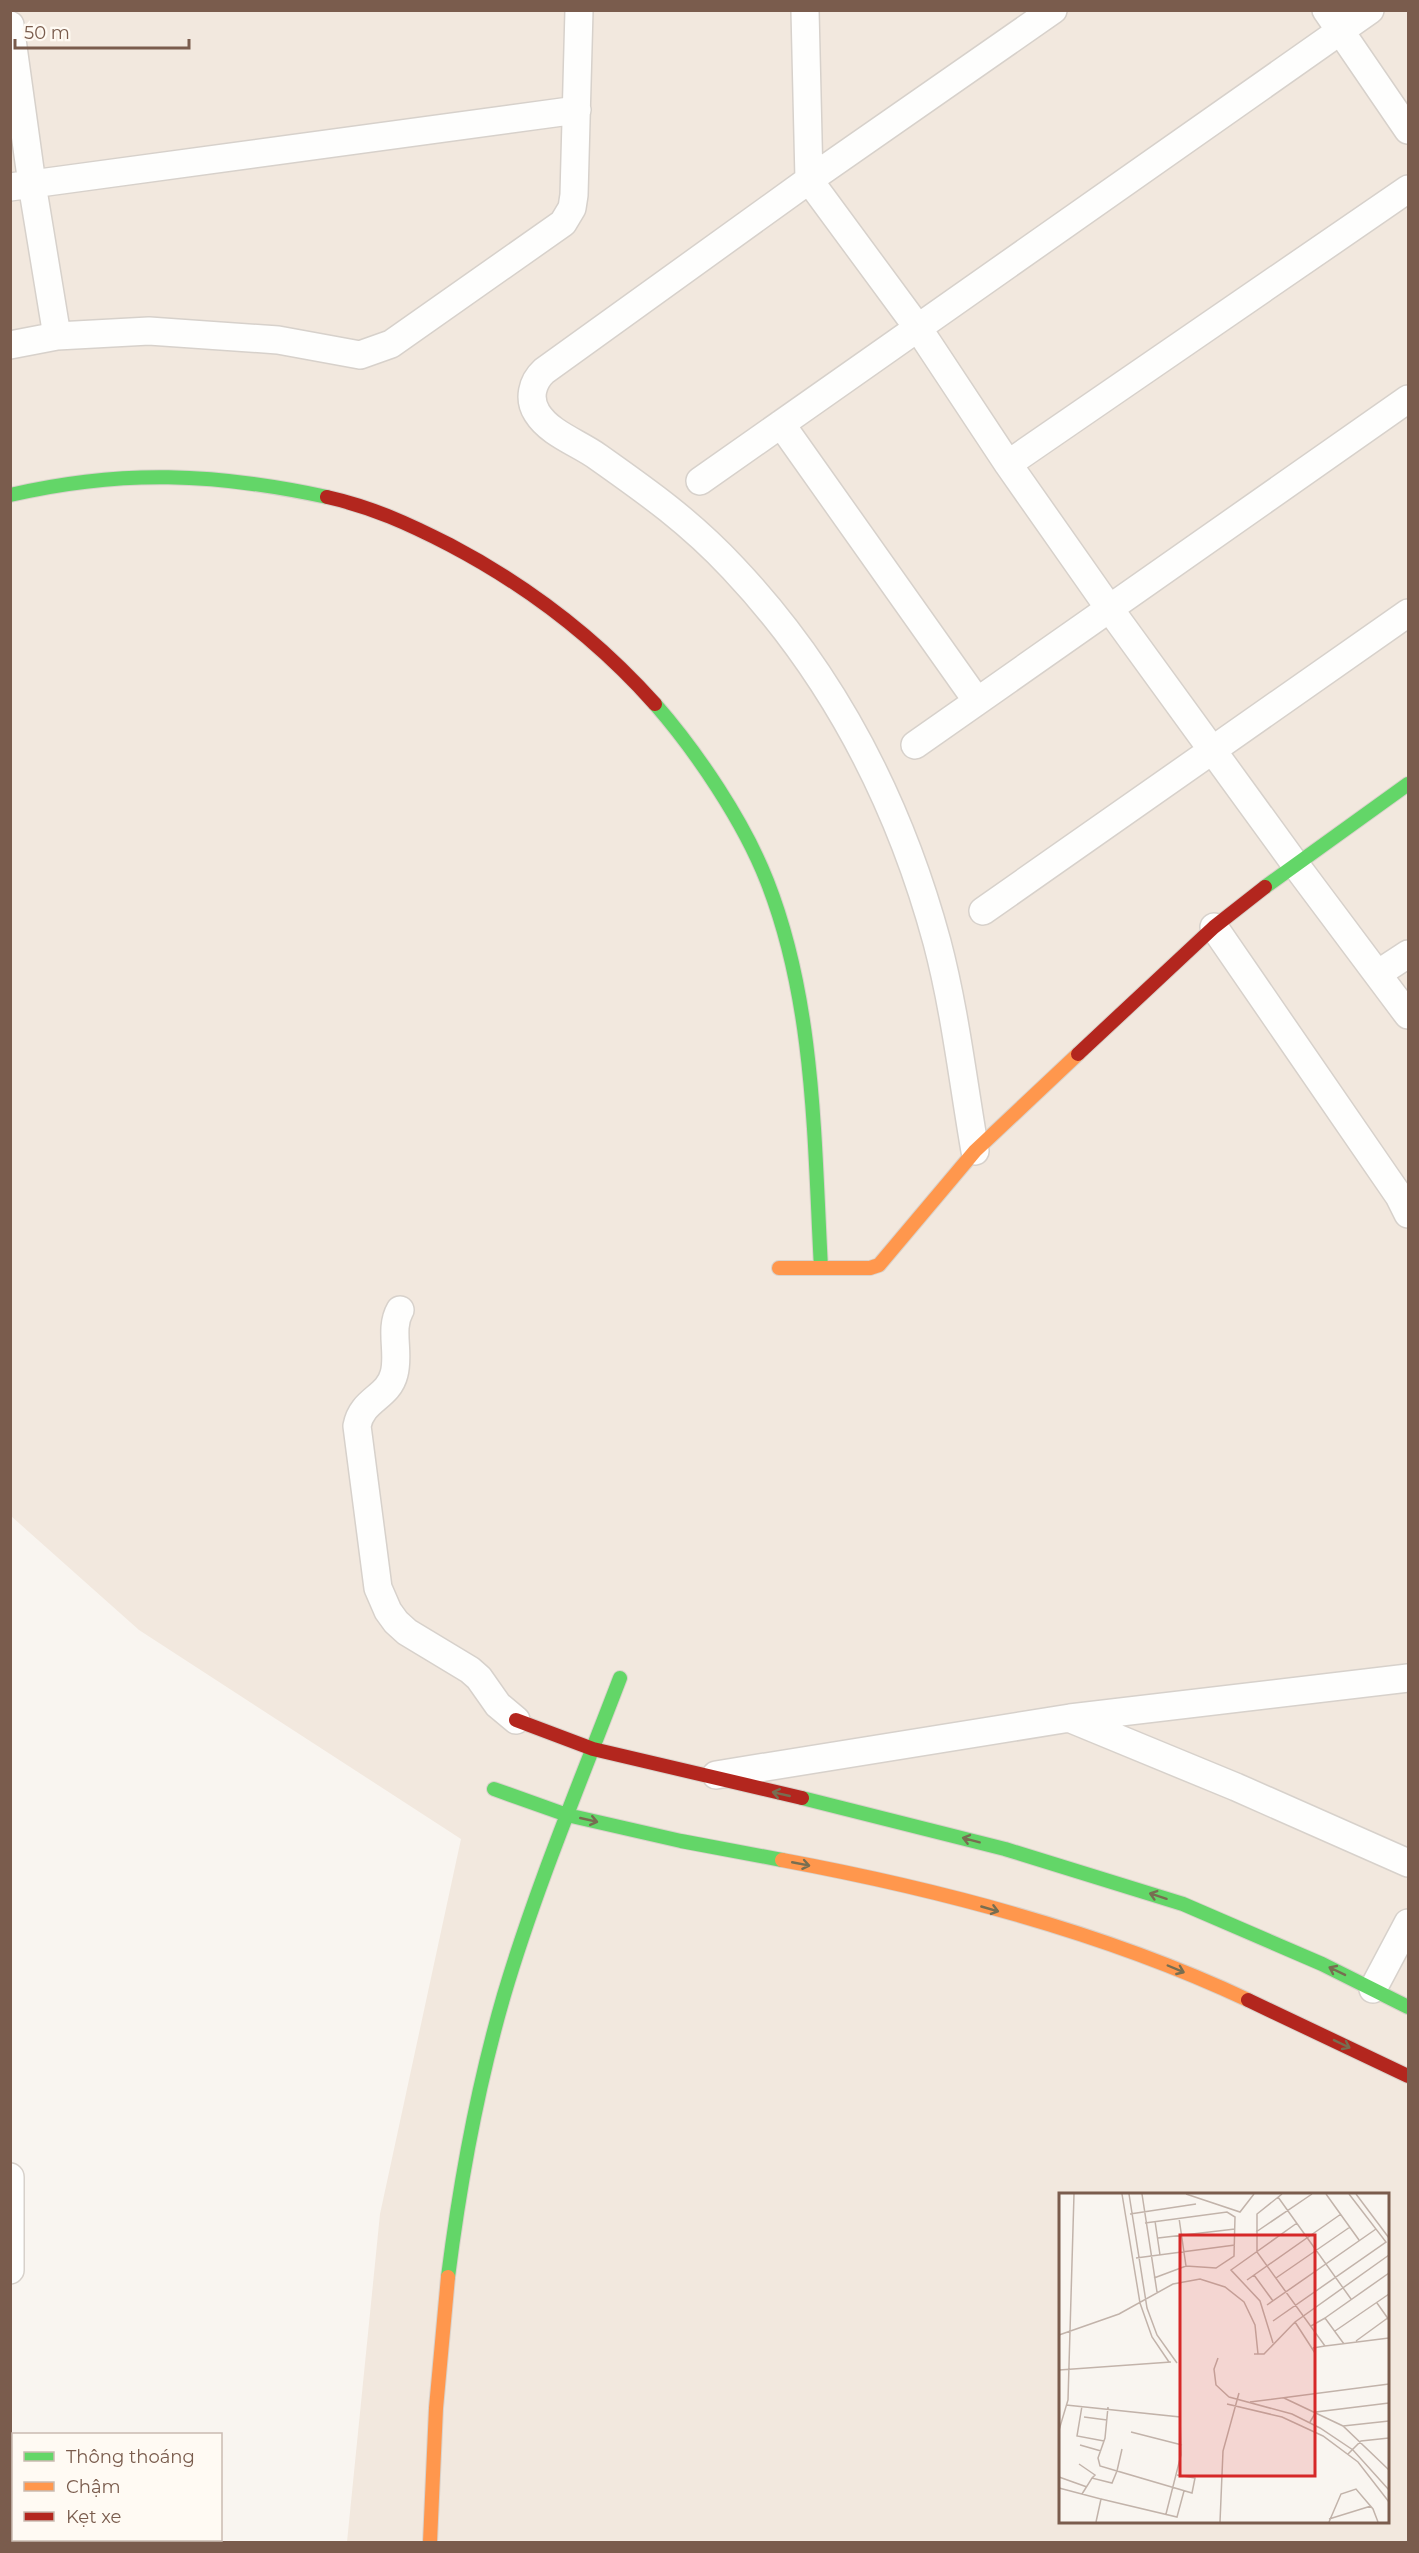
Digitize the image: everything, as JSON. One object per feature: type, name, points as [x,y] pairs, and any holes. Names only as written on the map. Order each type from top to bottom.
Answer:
[{"type":"street","points":[[10,345],[57,336],[149,331],[278,340],[354,355],[381,349],[563,223],[572,208],[579,10]]},
{"type":"street","points":[[804,10],[809,180],[918,328],[1008,464],[1109,608],[1408,1015]]},
{"type":"street","points":[[975,1151],[945,977],[926,905],[889,802],[838,704],[762,598],[710,543],[664,504],[594,454],[546,424],[536,411],[532,393],[534,380],[544,371],[809,180],[1053,10]]},
{"type":"street","points":[[700,481],[918,328],[1333,21],[1370,10]]},
{"type":"street","points":[[1333,21],[1408,130]]},
{"type":"street","points":[[10,25],[21,186],[57,336]]},
{"type":"street","points":[[21,186],[577,110]]},
{"type":"street","points":[[1008,464],[1408,189]]},
{"type":"street","points":[[915,745],[1408,399]]},
{"type":"street","points":[[781,424],[977,700]]},
{"type":"street","points":[[10,495],[90,480],[165,475],[240,480],[333,498],[383,512],[470,554],[515,579],[599,644],[669,719],[694,752],[748,840],[768,883],[791,955],[808,1049],[821,1268]]},
{"type":"street","points":[[982,911],[1408,613]]},
{"type":"street","points":[[779,1268],[870,1268],[879,1265],[975,1151],[1214,927],[1295,864],[1408,784]]},
{"type":"street","points":[[1214,927],[1405,1202]]},
{"type":"street","points":[[1379,973],[1408,954]]},
{"type":"street","points":[[400,1310],[395,1318],[394,1374],[384,1391],[363,1408],[357,1426],[378,1588],[396,1622],[407,1632],[460,1662],[479,1678],[498,1706],[516,1720],[593,1749],[907,1823],[1005,1849],[1183,1904],[1322,1964],[1408,2007]]},
{"type":"street","points":[[430,2542],[436,2390],[446,2294],[477,2101],[503,2000],[567,1815],[620,1678]]},
{"type":"street","points":[[705,1777],[1070,1718],[1408,1678]]},
{"type":"street","points":[[1070,1718],[1236,1787],[1408,1863]]},
{"type":"street","points":[[494,1789],[567,1815],[681,1841],[873,1877],[1076,1932],[1153,1959],[1231,1992],[1408,2076]]},
{"type":"street","points":[[1373,1989],[1408,1923]]},
{"type":"street","points":[[10,2177],[10,2270]]},
{"type":"shaded area","points":[[11,11],[1408,11],[1408,2542],[347,2542],[380,2214],[461,1839],[139,1630],[11,1516]]},
{"type":"traffic: fast","points":[[10,495],[91,481],[168,477],[246,483],[327,497]]},
{"type":"traffic: fast","points":[[655,704],[703,766],[733,812],[757,858],[783,927],[795,975],[809,1072],[821,1268]]},
{"type":"traffic: fast","points":[[1265,887],[1408,784]]},
{"type":"traffic: fast","points":[[448,2277],[470,2135],[504,1995],[544,1875],[620,1678]]},
{"type":"traffic: fast","points":[[494,1789],[567,1815],[681,1841],[782,1860]]},
{"type":"traffic: fast","points":[[802,1798],[1005,1849],[1183,1904],[1322,1964],[1408,2007]]},
{"type":"traffic: slow","points":[[779,1268],[870,1268],[879,1265],[975,1151],[1078,1054]]},
{"type":"traffic: slow","points":[[782,1860],[900,1885],[1020,1915],[1136,1954],[1248,2000]]},
{"type":"traffic: slow","points":[[430,2542],[436,2408],[448,2277]]},
{"type":"traffic: jam","points":[[327,497],[375,511],[405,523],[450,545],[507,578],[585,635],[655,704]]},
{"type":"traffic: jam","points":[[1078,1054],[1214,927],[1265,887]]},
{"type":"traffic: jam","points":[[516,1720],[593,1749],[802,1798]]},
{"type":"traffic: jam","points":[[1248,2000],[1408,2076]]}]
